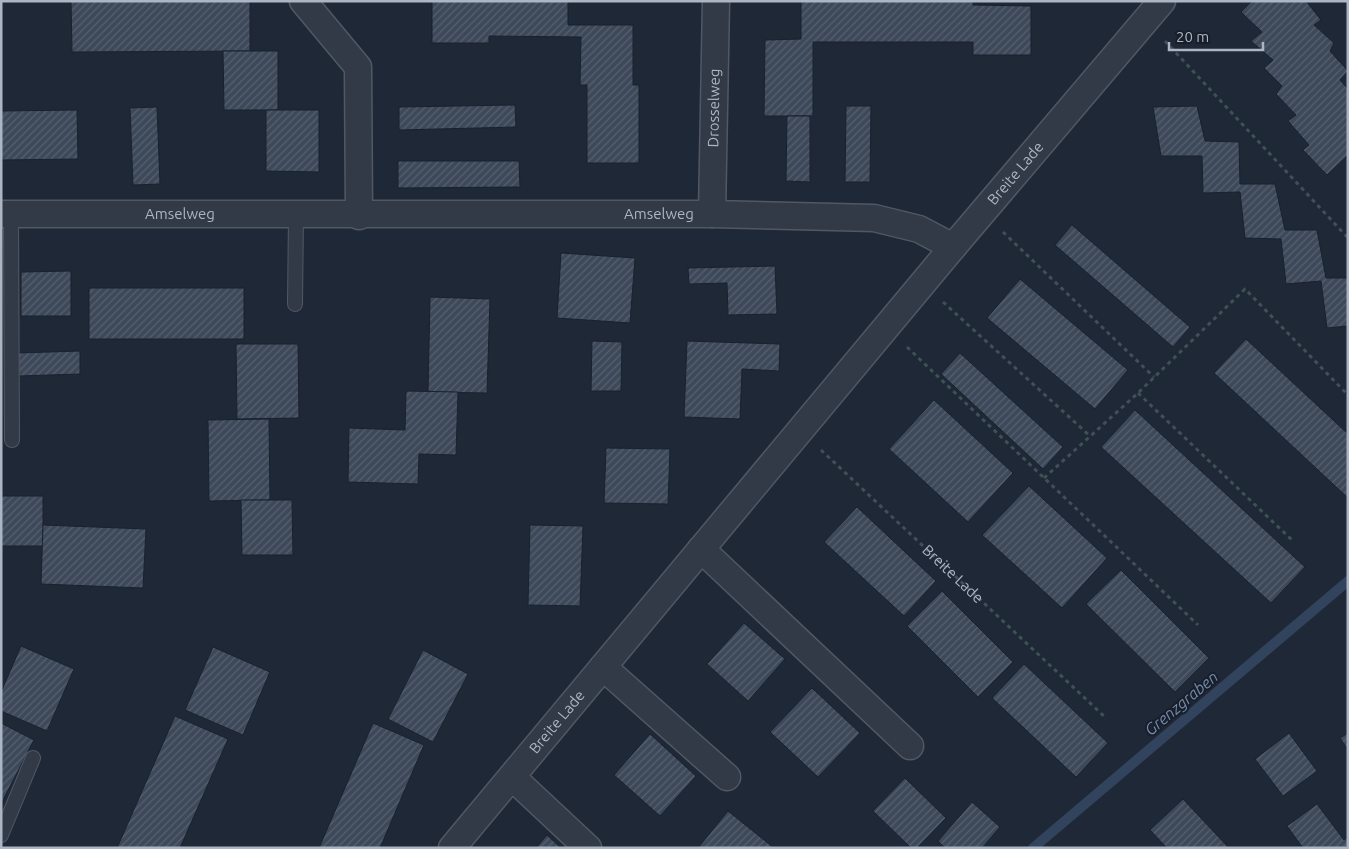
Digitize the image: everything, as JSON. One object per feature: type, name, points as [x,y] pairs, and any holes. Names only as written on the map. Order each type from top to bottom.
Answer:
[{"type":"street","points":[[303,1],[358,67],[359,216]]},
{"type":"street","name":"Drosselweg","points":[[712,214],[716,1]]},
{"type":"street","name":"Breite Lade","points":[[452,848],[922,283],[1154,11]]},
{"type":"street","name":"Amselweg","points":[[6,214],[359,216],[712,214],[874,218],[919,229],[953,247]]},
{"type":"street","points":[[701,549],[910,746]]},
{"type":"street","points":[[603,667],[727,777]]},
{"type":"street","points":[[512,777],[588,848]]},
{"type":"lane","points":[[6,214],[12,440]]},
{"type":"lane","points":[[295,304],[296,215]]},
{"type":"lane","points":[[1,835],[33,758]]},
{"type":"path","points":[[1154,11],[1348,238]]},
{"type":"path","points":[[982,212],[1154,377]]},
{"type":"path","points":[[922,283],[1090,436]]},
{"type":"path","points":[[1044,478],[1138,393],[1245,289],[1348,395]]},
{"type":"path","points":[[886,327],[1198,625]]},
{"type":"path","points":[[1138,393],[1294,542]]},
{"type":"path","name":"Breite Lade","points":[[800,431],[1106,718]]},
{"type":"building","points":[[71,1],[250,1],[250,51],[72,52]]},
{"type":"building","points":[[432,1],[568,1],[568,25],[633,25],[633,85],[639,85],[639,163],[587,163],[587,85],[580,85],[581,37],[489,36],[489,43],[432,43]]},
{"type":"building","points":[[801,1],[973,1],[973,5],[1031,6],[1031,55],[973,55],[973,42],[813,42],[813,116],[764,116],[765,40],[801,39]]},
{"type":"building","points":[[1252,1],[1306,1],[1321,20],[1314,25],[1334,43],[1330,51],[1348,71],[1340,80],[1348,89],[1348,155],[1327,175],[1303,150],[1309,145],[1288,121],[1296,115],[1276,94],[1282,86],[1264,68],[1273,60],[1251,41],[1262,32],[1241,12]]},
{"type":"building","points":[[223,51],[278,51],[278,110],[224,110]]},
{"type":"building","points":[[515,105],[516,127],[399,130],[399,107]]},
{"type":"building","points":[[846,106],[871,106],[870,182],[845,182]]},
{"type":"building","points":[[1197,106],[1205,141],[1239,142],[1240,184],[1275,184],[1285,230],[1317,230],[1326,278],[1348,278],[1348,326],[1327,328],[1321,281],[1286,284],[1281,239],[1245,238],[1240,192],[1203,193],[1202,156],[1161,156],[1153,107]]},
{"type":"building","points":[[157,107],[160,184],[133,185],[130,108]]},
{"type":"building","points":[[77,110],[78,159],[1,160],[1,111]]},
{"type":"building","points":[[266,110],[319,110],[319,172],[266,171]]},
{"type":"building","points":[[787,116],[810,116],[810,182],[786,181]]},
{"type":"building","points":[[398,161],[519,161],[520,187],[398,188]]},
{"type":"building","points":[[1072,225],[1190,327],[1173,347],[1055,245]]},
{"type":"building","points":[[561,253],[635,258],[630,323],[557,318]]},
{"type":"building","points":[[775,266],[777,314],[728,315],[727,283],[689,284],[688,268]]},
{"type":"building","points":[[71,271],[71,316],[21,316],[21,272]]},
{"type":"building","points":[[1020,279],[1128,370],[1095,409],[987,318]]},
{"type":"building","points":[[89,288],[244,288],[244,339],[89,339]]},
{"type":"building","points":[[430,297],[490,299],[487,393],[428,392]]},
{"type":"building","points":[[1246,339],[1348,434],[1348,498],[1214,373]]},
{"type":"building","points":[[592,341],[622,342],[621,391],[591,391]]},
{"type":"building","points":[[687,341],[780,344],[779,371],[742,369],[740,419],[684,417]]},
{"type":"building","points":[[236,344],[298,344],[299,418],[237,419]]},
{"type":"building","points":[[80,351],[80,374],[19,376],[18,353]]},
{"type":"building","points":[[960,353],[1063,447],[1043,469],[941,374]]},
{"type":"building","points":[[406,391],[458,392],[456,455],[419,454],[418,484],[348,482],[349,428],[405,430]]},
{"type":"building","points":[[934,400],[1013,473],[968,522],[889,449]]},
{"type":"building","points":[[1135,410],[1305,567],[1271,603],[1101,447]]},
{"type":"building","points":[[269,419],[270,500],[209,501],[208,420]]},
{"type":"building","points":[[606,448],[670,449],[668,504],[604,503]]},
{"type":"building","points":[[1029,486],[1107,558],[1062,608],[982,535]]},
{"type":"building","points":[[1,496],[43,496],[43,546],[1,546]]},
{"type":"building","points":[[241,500],[292,500],[293,555],[242,555]]},
{"type":"building","points":[[857,507],[936,581],[904,616],[824,542]]},
{"type":"building","points":[[43,525],[146,529],[143,588],[41,584]]},
{"type":"building","points":[[530,525],[583,526],[580,606],[528,605]]},
{"type":"building","points":[[1121,570],[1209,658],[1175,692],[1086,604]]},
{"type":"building","points":[[942,591],[1013,662],[978,697],[907,626]]},
{"type":"building","points":[[744,623],[785,659],[748,701],[707,664]]},
{"type":"building","points":[[21,646],[74,669],[47,731],[1,711],[1,692]]},
{"type":"building","points":[[213,647],[270,672],[243,735],[185,710]]},
{"type":"building","points":[[423,650],[468,674],[433,742],[388,719]]},
{"type":"building","points":[[1024,664],[1108,743],[1076,777],[992,698]]},
{"type":"building","points":[[812,688],[860,733],[818,777],[770,732]]},
{"type":"building","points":[[175,716],[228,739],[180,848],[117,848]]},
{"type":"building","points":[[1,723],[34,740],[1,804]]},
{"type":"building","points":[[373,723],[424,745],[380,848],[319,848]]},
{"type":"building","points":[[1289,733],[1317,771],[1283,796],[1255,759]]},
{"type":"building","points":[[1348,733],[1348,750],[1340,738]]},
{"type":"building","points":[[650,734],[696,776],[660,816],[614,775]]},
{"type":"building","points":[[905,778],[946,818],[917,848],[911,848],[873,811]]},
{"type":"building","points":[[1183,799],[1229,848],[1167,848],[1150,830]]},
{"type":"building","points":[[972,802],[1000,827],[982,848],[945,848],[938,841]]},
{"type":"building","points":[[1317,804],[1344,840],[1348,837],[1348,848],[1303,848],[1287,826]]},
{"type":"building","points":[[728,811],[774,848],[698,848]]},
{"type":"building","points":[[547,835],[561,848],[536,848]]},
{"type":"waterway","name":"Grenzgraben","points":[[1033,848],[1348,581]]}]
